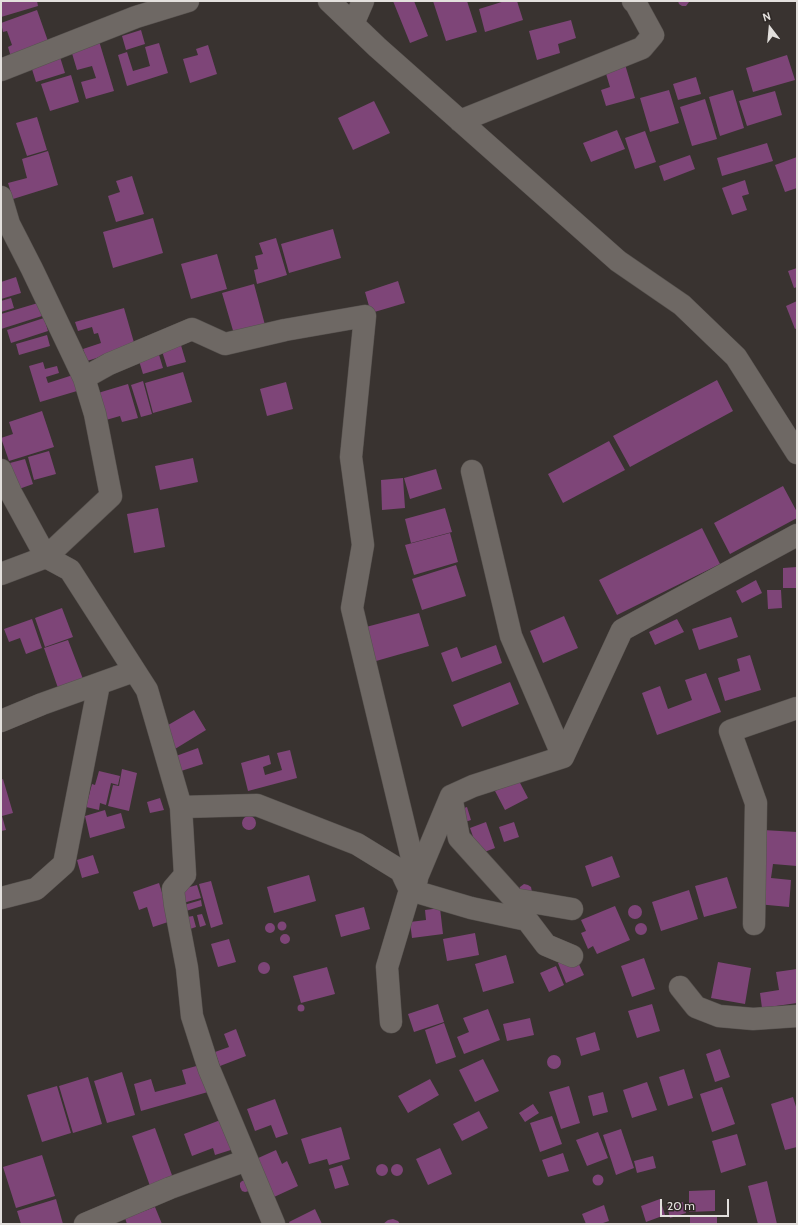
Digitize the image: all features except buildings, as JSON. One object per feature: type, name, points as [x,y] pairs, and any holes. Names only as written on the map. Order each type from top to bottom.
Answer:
[{"type":"street","points":[[1,70],[136,17],[188,1]]},
{"type":"street","points":[[329,1],[377,48],[618,261],[682,305],[736,357],[797,452]]},
{"type":"street","points":[[353,24],[363,1]]},
{"type":"street","points":[[460,121],[642,48],[653,35],[633,1]]},
{"type":"street","points":[[1,197],[9,224],[84,378],[95,414],[111,496],[46,556],[1,574]]},
{"type":"street","points":[[84,378],[109,364],[192,329],[225,344],[285,330],[365,316],[351,457],[363,545],[352,608],[413,884]]},
{"type":"street","points":[[1,470],[11,493],[46,556],[70,570],[146,690],[182,807],[185,875],[173,889],[187,968],[192,1016],[209,1069],[274,1224]]},
{"type":"street","points":[[472,471],[511,636],[563,757]]},
{"type":"street","points":[[391,1022],[387,968],[413,884],[451,796],[473,786],[563,757],[622,630],[797,535]]},
{"type":"street","points":[[1,721],[42,704],[134,671]]},
{"type":"street","points":[[1,898],[36,889],[64,864],[99,684]]},
{"type":"street","points":[[754,924],[756,803],[730,731],[797,708]]},
{"type":"street","points":[[451,796],[459,838],[514,899],[527,920],[546,945],[572,956]]},
{"type":"street","points":[[182,807],[258,804],[357,844],[401,871],[413,884],[471,908],[527,920]]},
{"type":"street","points":[[514,899],[572,909]]},
{"type":"street","points":[[680,987],[696,1007],[719,1016],[753,1019],[797,1016]]},
{"type":"street","points":[[85,1224],[170,1188],[247,1160]]}]
